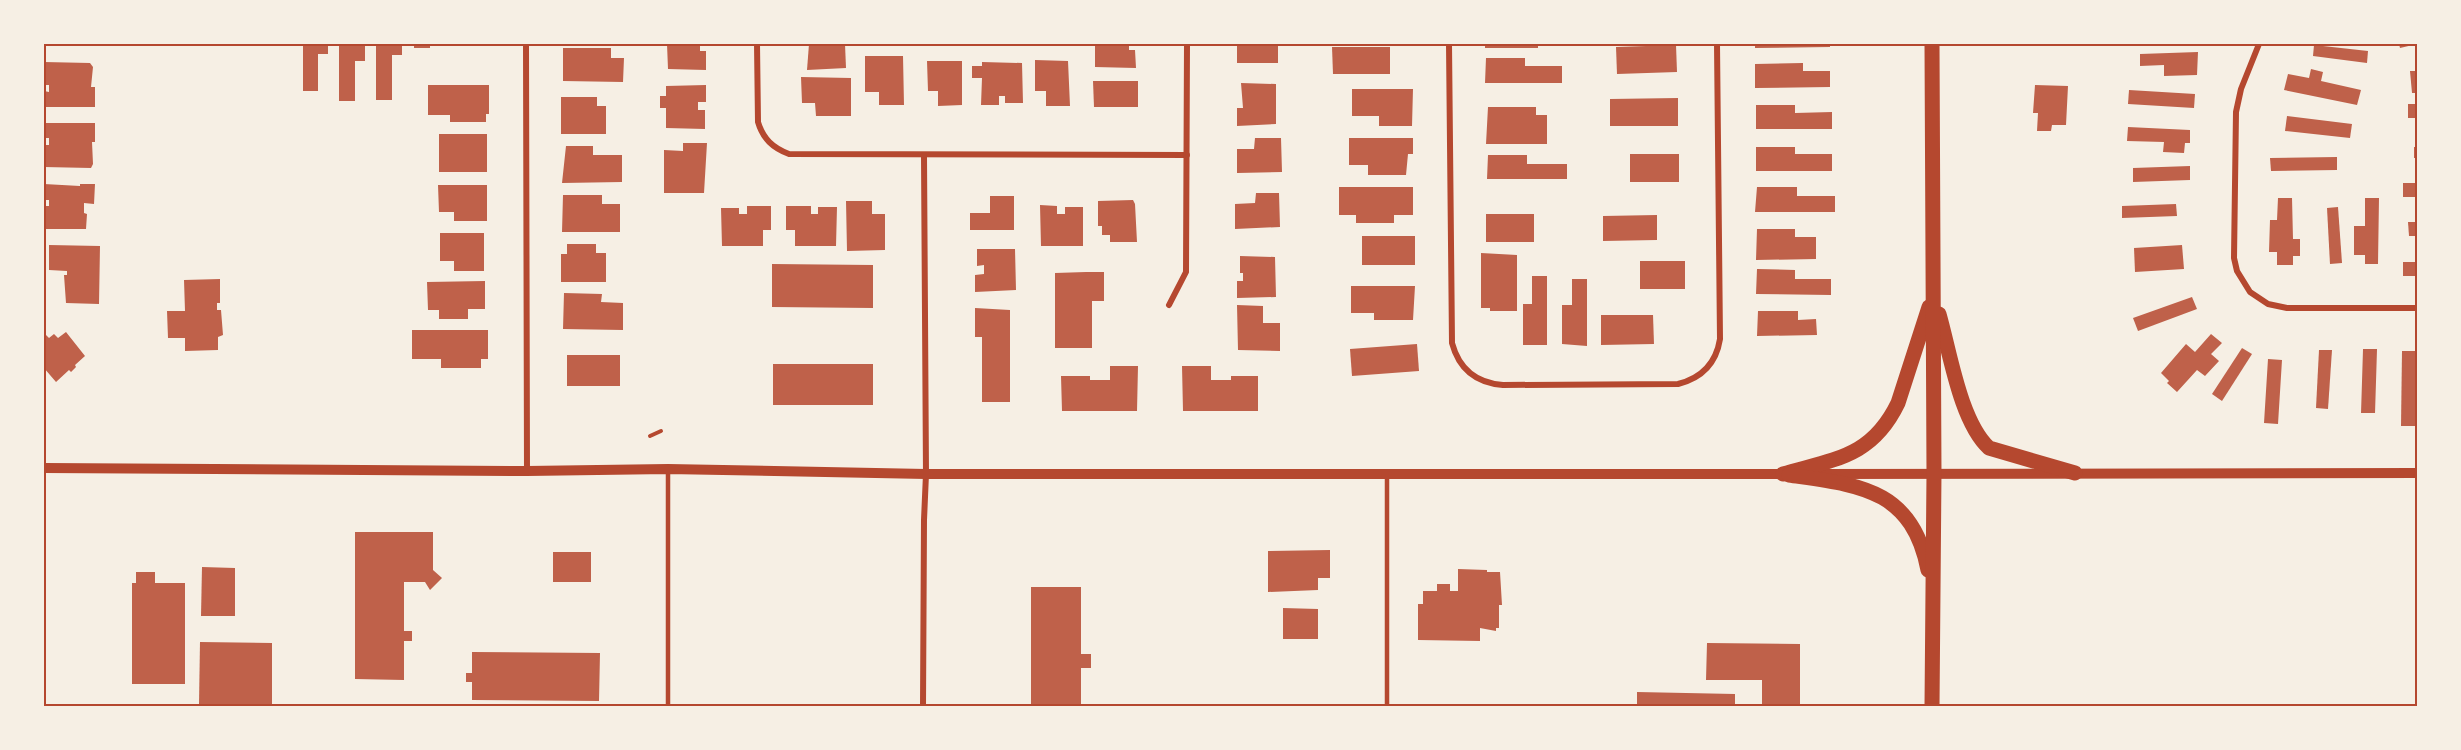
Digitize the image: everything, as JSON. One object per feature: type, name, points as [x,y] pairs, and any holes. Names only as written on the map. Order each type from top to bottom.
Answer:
[{"type":"main road","points":[[1932,44],[1934,293],[1932,706]]},
{"type":"main road","points":[[1934,293],[1968,418],[1978,438],[1989,448],[2075,473]]},
{"type":"main road","points":[[1783,474],[1844,457],[1873,440],[1898,403],[1934,293]]},
{"type":"main road","points":[[1783,474],[1864,488],[1891,502],[1903,513],[1916,533],[1924,552],[1933,601]]},
{"type":"street","points":[[526,44],[527,471]]},
{"type":"street","points":[[757,44],[758,122],[770,144],[789,154],[800,156],[1186,155]]},
{"type":"street","points":[[1169,305],[1186,272],[1186,44]]},
{"type":"street","points":[[1449,44],[1452,343],[1455,354],[1469,374],[1479,380],[1503,385],[1678,384],[1699,376],[1714,360],[1720,339],[1717,44]]},
{"type":"street","points":[[2259,44],[2241,89],[2236,112],[2234,258],[2237,271],[2250,292],[2268,304],[2287,308],[2418,308]]},
{"type":"street","points":[[923,706],[924,520],[927,474],[924,156]]},
{"type":"street","points":[[44,468],[527,471],[668,469],[927,474],[1387,475],[2418,473]]},
{"type":"lane","points":[[668,469],[668,706]]},
{"type":"lane","points":[[1387,475],[1387,706]]},
{"type":"path","points":[[650,436],[661,431]]},
{"type":"building","points":[[303,44],[328,44],[328,54],[318,54],[318,91],[303,91]]},
{"type":"building","points":[[339,44],[365,44],[365,61],[355,61],[355,101],[339,101]]},
{"type":"building","points":[[376,44],[402,44],[402,55],[392,55],[392,100],[376,100]]},
{"type":"building","points":[[414,44],[430,44],[430,48],[414,48]]},
{"type":"building","points":[[667,44],[700,44],[700,51],[706,51],[706,70],[668,69]]},
{"type":"building","points":[[809,44],[845,44],[846,68],[807,70]]},
{"type":"building","points":[[1095,44],[1129,44],[1129,50],[1135,50],[1136,68],[1095,67]]},
{"type":"building","points":[[1245,44],[1278,44],[1278,63],[1237,63],[1237,46],[1245,46]]},
{"type":"building","points":[[1485,44],[1538,44],[1538,48],[1485,48]]},
{"type":"building","points":[[1755,44],[1830,44],[1830,47],[1755,48]]},
{"type":"building","points":[[2399,44],[2417,44],[2400,48]]},
{"type":"building","points":[[1676,45],[1677,72],[1617,74],[1616,47]]},
{"type":"building","points":[[2314,45],[2368,51],[2367,63],[2313,56]]},
{"type":"building","points":[[1332,47],[1390,47],[1390,74],[1333,74]]},
{"type":"building","points":[[563,48],[611,48],[611,58],[624,58],[623,82],[563,81]]},
{"type":"building","points":[[2198,52],[2197,75],[2164,76],[2164,65],[2140,66],[2140,54]]},
{"type":"building","points":[[865,56],[903,56],[904,105],[879,105],[879,92],[865,92]]},
{"type":"building","points":[[1486,58],[1525,58],[1525,66],[1562,66],[1562,83],[1485,83]]},
{"type":"building","points":[[1035,60],[1068,61],[1070,106],[1046,106],[1046,91],[1035,91]]},
{"type":"building","points":[[927,61],[962,61],[962,105],[938,106],[938,91],[928,91]]},
{"type":"building","points":[[44,62],[90,63],[93,67],[91,87],[95,87],[95,107],[44,107],[44,91],[49,92],[49,85],[44,85]]},
{"type":"building","points":[[982,62],[1022,63],[1023,103],[1005,103],[1005,96],[999,96],[999,105],[981,105],[982,78],[972,78],[972,66],[982,66]]},
{"type":"building","points":[[1803,63],[1803,71],[1830,71],[1830,87],[1755,88],[1755,64]]},
{"type":"building","points":[[2311,69],[2323,72],[2321,81],[2361,90],[2357,105],[2284,90],[2288,74],[2309,78]]},
{"type":"building","points":[[2410,71],[2418,71],[2418,93],[2412,93]]},
{"type":"building","points":[[801,77],[851,78],[851,116],[816,116],[815,103],[802,103]]},
{"type":"building","points":[[1093,81],[1138,81],[1138,107],[1094,107]]},
{"type":"building","points":[[1241,83],[1276,84],[1276,124],[1237,126],[1237,108],[1243,108]]},
{"type":"building","points":[[428,85],[489,85],[489,114],[486,114],[486,122],[450,122],[450,115],[428,115]]},
{"type":"building","points":[[706,85],[706,102],[698,102],[698,110],[705,110],[705,129],[666,128],[666,108],[660,108],[660,96],[666,96],[666,86]]},
{"type":"building","points":[[2035,85],[2068,86],[2066,125],[2052,125],[2051,131],[2037,131],[2038,113],[2033,113]]},
{"type":"building","points":[[1352,89],[1413,89],[1412,126],[1379,126],[1379,116],[1352,116]]},
{"type":"building","points":[[2129,90],[2195,94],[2194,108],[2128,104]]},
{"type":"building","points":[[561,97],[597,97],[597,106],[606,106],[606,134],[561,134]]},
{"type":"building","points":[[1678,98],[1678,126],[1610,126],[1610,99]]},
{"type":"building","points":[[2408,104],[2418,104],[2418,118],[2408,118]]},
{"type":"building","points":[[1756,105],[1795,105],[1795,113],[1832,112],[1832,129],[1756,129]]},
{"type":"building","points":[[1488,107],[1536,107],[1536,115],[1547,115],[1547,144],[1486,144]]},
{"type":"building","points":[[2287,116],[2352,124],[2350,138],[2285,131]]},
{"type":"building","points":[[44,123],[95,123],[91,168],[44,167],[44,145],[49,145],[49,138],[44,138]]},
{"type":"building","points":[[2128,127],[2190,130],[2190,143],[2185,143],[2184,153],[2163,152],[2164,142],[2127,141]]},
{"type":"building","points":[[439,134],[487,134],[487,172],[439,172]]},
{"type":"building","points":[[1255,138],[1281,138],[1282,172],[1237,173],[1237,149],[1254,149]]},
{"type":"building","points":[[1349,138],[1413,138],[1413,154],[1408,154],[1406,175],[1368,175],[1368,165],[1349,165]]},
{"type":"building","points":[[683,143],[707,143],[704,193],[664,193],[664,150],[683,151]]},
{"type":"building","points":[[566,146],[593,146],[593,155],[622,155],[622,182],[562,183]]},
{"type":"building","points":[[1756,147],[1795,147],[1795,154],[1832,154],[1832,171],[1756,171]]},
{"type":"building","points":[[2414,147],[2418,147],[2418,158],[2414,158]]},
{"type":"building","points":[[1630,154],[1679,154],[1679,182],[1630,182]]},
{"type":"building","points":[[1488,155],[1527,155],[1527,164],[1567,164],[1567,179],[1487,179]]},
{"type":"building","points":[[2337,157],[2337,170],[2271,171],[2270,158]]},
{"type":"building","points":[[2190,166],[2190,180],[2133,182],[2133,168]]},
{"type":"building","points":[[2403,183],[2418,183],[2418,197],[2403,197]]},
{"type":"building","points":[[44,184],[80,186],[80,184],[95,184],[94,204],[84,203],[84,213],[87,214],[86,229],[44,229],[44,206],[49,206],[49,200],[44,200]]},
{"type":"building","points":[[438,185],[487,185],[487,221],[454,221],[454,212],[439,212]]},
{"type":"building","points":[[1339,187],[1413,187],[1413,215],[1394,215],[1394,223],[1356,223],[1356,215],[1339,215]]},
{"type":"building","points":[[1757,187],[1797,187],[1797,196],[1835,196],[1835,212],[1755,212]]},
{"type":"building","points":[[1256,193],[1279,193],[1280,227],[1235,229],[1235,204],[1255,203]]},
{"type":"building","points":[[563,195],[602,195],[602,204],[620,204],[620,232],[562,232]]},
{"type":"building","points":[[990,196],[1014,196],[1014,230],[970,230],[970,213],[990,213]]},
{"type":"building","points":[[2278,198],[2292,198],[2293,239],[2300,239],[2300,256],[2293,256],[2293,265],[2277,265],[2277,252],[2269,252],[2270,220],[2277,220]]},
{"type":"building","points":[[2365,198],[2379,198],[2378,264],[2365,264],[2365,255],[2354,255],[2354,226],[2365,226]]},
{"type":"building","points":[[1133,200],[1137,242],[1110,242],[1110,235],[1102,235],[1102,226],[1098,226],[1098,201]]},
{"type":"building","points":[[846,201],[872,201],[872,214],[885,214],[885,250],[847,251]]},
{"type":"building","points":[[2176,204],[2177,216],[2122,218],[2122,206]]},
{"type":"building","points":[[1040,205],[1057,206],[1057,214],[1065,214],[1065,207],[1083,207],[1083,246],[1041,246]]},
{"type":"building","points":[[747,206],[771,206],[771,230],[763,230],[763,246],[722,246],[721,208],[739,208],[739,214],[747,214]]},
{"type":"building","points":[[786,206],[811,206],[811,214],[818,214],[818,207],[837,207],[836,246],[795,246],[795,230],[786,230]]},
{"type":"building","points":[[2338,207],[2342,263],[2330,264],[2327,208]]},
{"type":"building","points":[[1486,214],[1534,214],[1534,242],[1486,242]]},
{"type":"building","points":[[1657,215],[1657,240],[1603,241],[1603,216]]},
{"type":"building","points":[[2408,222],[2418,222],[2418,236],[2409,236]]},
{"type":"building","points":[[1757,229],[1795,229],[1795,237],[1816,237],[1816,259],[1756,260]]},
{"type":"building","points":[[440,233],[484,233],[484,271],[454,271],[454,261],[440,261]]},
{"type":"building","points":[[1362,236],[1415,236],[1415,265],[1362,265]]},
{"type":"building","points":[[567,244],[596,244],[596,253],[606,253],[606,282],[561,282],[561,254],[567,254]]},
{"type":"building","points":[[49,245],[100,246],[99,304],[66,303],[64,275],[67,275],[67,271],[49,270]]},
{"type":"building","points":[[2182,245],[2184,269],[2135,272],[2134,248]]},
{"type":"building","points":[[977,249],[1015,249],[1016,290],[975,292],[975,275],[984,274],[984,265],[977,266]]},
{"type":"building","points":[[1481,253],[1517,255],[1517,311],[1490,311],[1490,308],[1481,308]]},
{"type":"building","points":[[1240,256],[1275,257],[1276,297],[1237,298],[1237,281],[1243,281],[1243,273],[1240,273]]},
{"type":"building","points":[[1640,261],[1685,261],[1685,289],[1640,289]]},
{"type":"building","points":[[2403,262],[2418,262],[2418,276],[2403,276]]},
{"type":"building","points":[[772,264],[873,265],[873,308],[772,307]]},
{"type":"building","points":[[1757,269],[1795,270],[1795,279],[1831,279],[1831,295],[1756,294]]},
{"type":"building","points":[[1104,272],[1104,301],[1092,301],[1092,348],[1055,348],[1055,273]]},
{"type":"building","points":[[1532,276],[1547,276],[1547,345],[1523,345],[1523,304],[1532,304]]},
{"type":"building","points":[[220,279],[220,303],[217,303],[217,310],[221,310],[223,335],[218,337],[218,350],[185,351],[185,338],[168,338],[167,311],[185,311],[184,280]]},
{"type":"building","points":[[1572,279],[1587,279],[1587,346],[1562,344],[1562,305],[1572,305]]},
{"type":"building","points":[[485,281],[485,309],[468,309],[468,319],[439,319],[439,310],[428,310],[427,282]]},
{"type":"building","points":[[1351,286],[1415,286],[1413,320],[1374,320],[1374,313],[1351,313]]},
{"type":"building","points":[[564,293],[602,294],[601,302],[623,303],[623,330],[563,329]]},
{"type":"building","points":[[2192,297],[2197,309],[2138,331],[2133,318]]},
{"type":"building","points":[[1237,305],[1263,306],[1263,323],[1280,323],[1280,351],[1238,350]]},
{"type":"building","points":[[975,308],[1010,310],[1010,402],[982,402],[982,337],[975,337]]},
{"type":"building","points":[[1758,311],[1798,311],[1798,320],[1816,319],[1817,335],[1757,336]]},
{"type":"building","points":[[1601,315],[1653,315],[1654,344],[1601,345]]},
{"type":"building","points":[[412,330],[488,330],[488,359],[481,359],[481,368],[441,368],[441,359],[412,359]]},
{"type":"building","points":[[66,332],[85,356],[71,372],[69,370],[56,382],[44,368],[44,336],[45,334],[49,338],[54,334],[58,338]]},
{"type":"building","points":[[2211,334],[2222,343],[2211,354],[2219,361],[2205,376],[2197,370],[2177,392],[2167,383],[2169,381],[2161,373],[2186,344],[2195,352]]},
{"type":"building","points":[[1417,344],[1419,371],[1352,376],[1350,349]]},
{"type":"building","points":[[2242,348],[2252,354],[2222,401],[2212,394]]},
{"type":"building","points":[[2363,349],[2377,349],[2375,413],[2361,413]]},
{"type":"building","points":[[2319,350],[2332,350],[2328,409],[2316,408]]},
{"type":"building","points":[[2402,351],[2418,351],[2417,426],[2401,426]]},
{"type":"building","points":[[567,355],[620,355],[620,386],[567,386]]},
{"type":"building","points":[[2268,359],[2282,360],[2278,424],[2264,423]]},
{"type":"building","points":[[773,364],[873,364],[873,405],[773,405]]},
{"type":"building","points":[[1110,366],[1138,366],[1137,411],[1062,411],[1061,376],[1090,376],[1090,380],[1110,380]]},
{"type":"building","points":[[1182,366],[1211,366],[1211,380],[1231,380],[1231,376],[1258,376],[1258,411],[1183,411]]},
{"type":"building","points":[[355,532],[433,532],[433,570],[442,578],[430,590],[425,582],[404,582],[404,631],[412,631],[412,641],[404,641],[404,680],[355,679]]},
{"type":"building","points":[[1330,550],[1330,578],[1318,578],[1318,590],[1268,592],[1268,551]]},
{"type":"building","points":[[553,552],[591,552],[591,582],[553,582]]},
{"type":"building","points":[[202,567],[235,568],[235,616],[201,616]]},
{"type":"building","points":[[1458,569],[1500,572],[1502,605],[1499,605],[1499,628],[1496,628],[1496,631],[1480,628],[1480,641],[1418,640],[1418,604],[1423,604],[1423,591],[1437,591],[1437,584],[1450,584],[1450,591],[1458,591]]},
{"type":"building","points":[[136,572],[155,572],[155,583],[185,583],[185,684],[132,684],[132,583],[136,583]]},
{"type":"building","points":[[1031,587],[1081,587],[1081,654],[1091,654],[1091,668],[1081,668],[1081,706],[1031,706]]},
{"type":"building","points":[[1283,608],[1318,609],[1318,639],[1283,639]]},
{"type":"building","points":[[200,642],[272,643],[272,704],[199,704]]},
{"type":"building","points":[[1707,643],[1800,644],[1800,706],[1762,706],[1762,680],[1706,680]]},
{"type":"building","points":[[472,652],[600,653],[599,701],[472,700],[472,682],[466,682],[466,673],[472,673]]},
{"type":"building","points":[[1637,692],[1735,694],[1735,706],[1637,706]]}]
